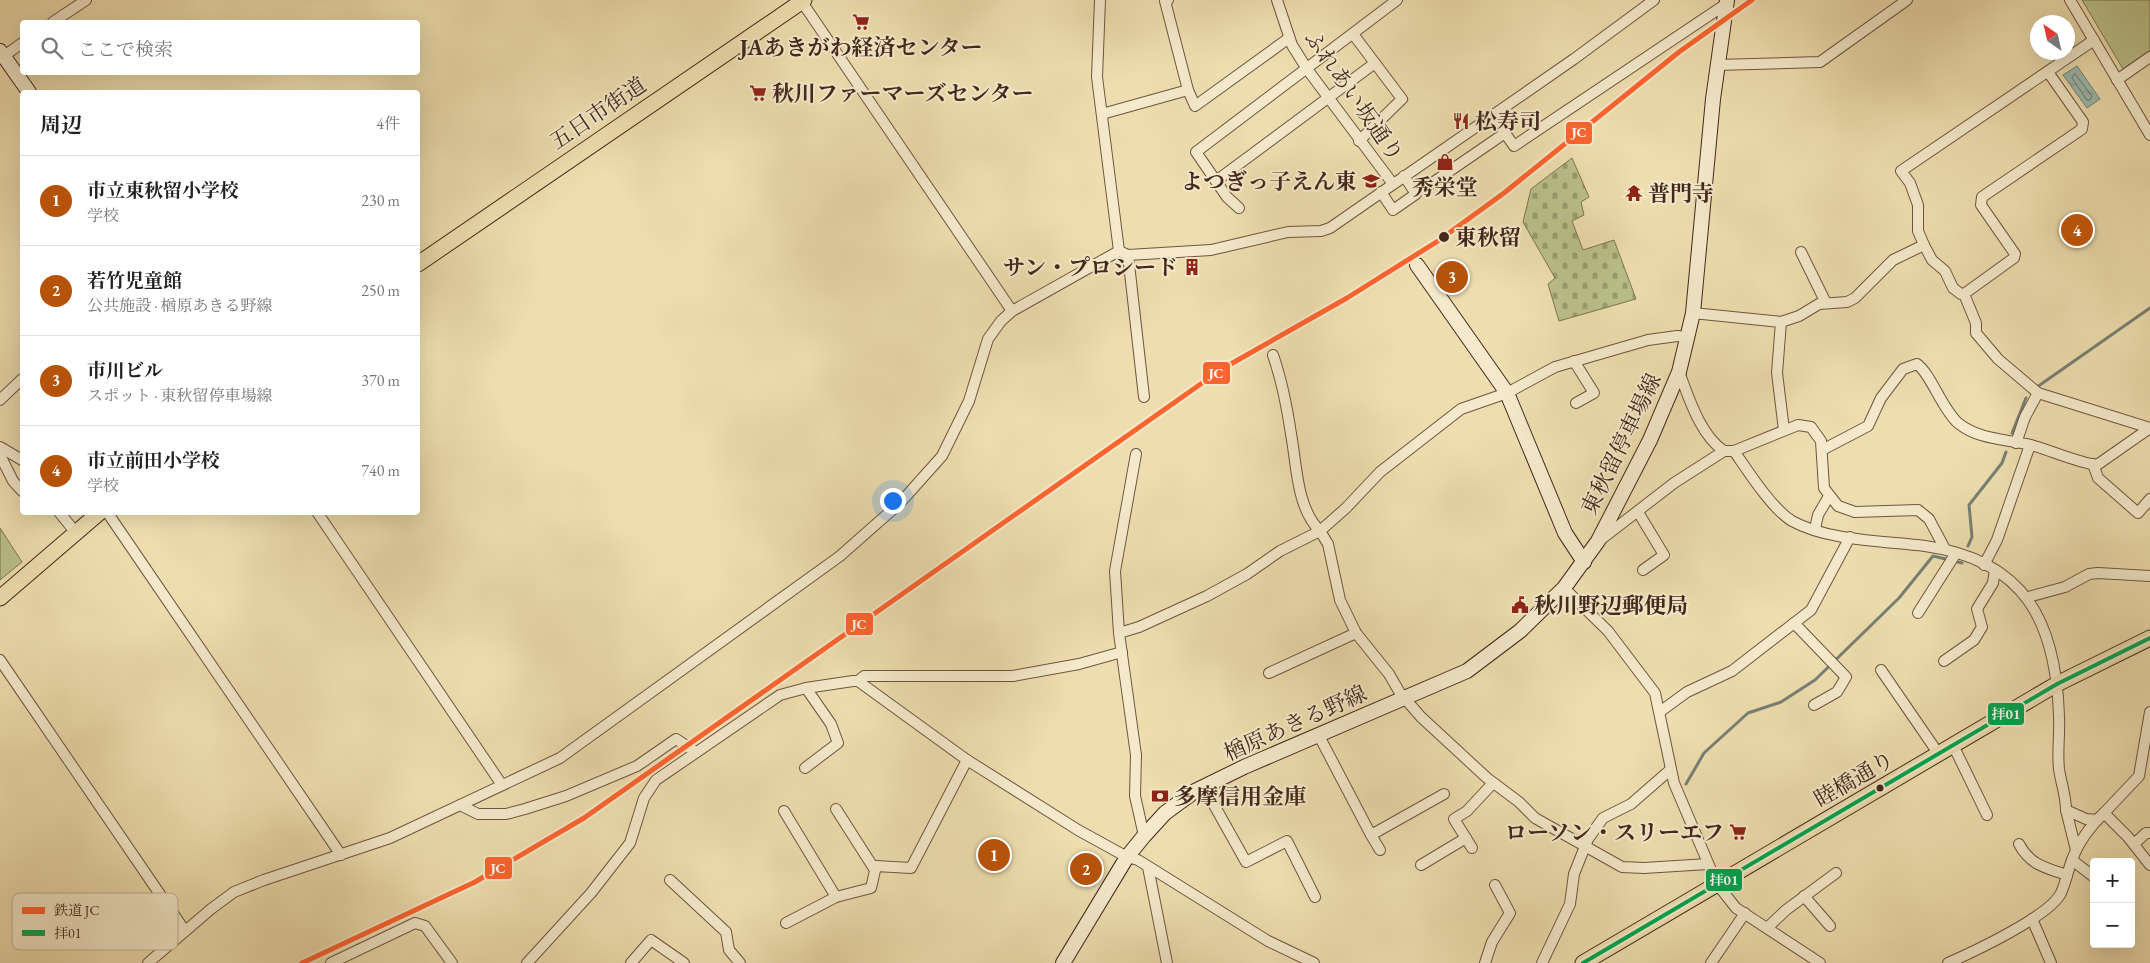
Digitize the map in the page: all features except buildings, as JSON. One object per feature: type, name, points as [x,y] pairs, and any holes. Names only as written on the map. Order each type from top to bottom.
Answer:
[{"type":"main road","name":"五日市街道","points":[[420,263],[803,1]]},
{"type":"main road","name":"東秋留停車場線","points":[[1417,265],[1507,393],[1565,533],[1584,562],[1598,541],[1650,440],[1679,372],[1688,337],[1693,313],[1717,65],[1726,2]]},
{"type":"main road","points":[[2,53],[28,90]]},
{"type":"main road","points":[[0,598],[97,515]]},
{"type":"main road","name":"楢原あきる野線","points":[[1063,963],[1128,857],[1165,813],[1204,787],[1318,734],[1405,699],[1467,671],[1484,660],[1520,630],[1564,588],[1584,562]]},
{"type":"main road","name":"睦橋通り","points":[[1582,963],[2057,684],[2150,638]]},
{"type":"street","points":[[56,20],[86,0]]},
{"type":"street","points":[[1100,0],[1097,77],[1144,397]]},
{"type":"street","points":[[1168,0],[1165,1],[1188,90],[1195,106],[1290,38]]},
{"type":"street","name":"ふれあい坂通り","points":[[1277,0],[1290,38],[1307,69],[1393,184]]},
{"type":"street","points":[[1239,208],[1216,181],[1196,152],[1397,0]]},
{"type":"street","points":[[178,937],[210,909],[234,892],[390,838],[560,758],[840,556],[900,504],[942,456],[969,401],[988,340],[1001,321],[1012,311],[1123,253],[1198,251],[1243,244],[1288,232],[1321,231],[1330,228],[1654,0]]},
{"type":"street","points":[[1717,65],[1820,62],[1907,0]]},
{"type":"street","points":[[2070,0],[2149,131]]},
{"type":"street","points":[[803,1],[1012,311]]},
{"type":"street","points":[[1493,115],[1514,146],[1726,2]]},
{"type":"street","points":[[1353,34],[1402,99],[1360,141]]},
{"type":"street","points":[[2048,72],[2083,122],[2082,129],[1982,197],[1981,205],[2015,254],[2014,258],[1964,294],[1960,294],[1953,288],[1945,270],[1932,260],[1924,245],[1918,230],[1918,205],[1910,183],[1902,171],[2094,40]]},
{"type":"street","points":[[2,53],[20,44]]},
{"type":"street","points":[[2117,80],[2150,57]]},
{"type":"street","points":[[1216,181],[1375,63]]},
{"type":"street","points":[[1102,114],[1188,90]]},
{"type":"street","points":[[1414,191],[1425,188],[1505,133]]},
{"type":"street","points":[[1381,192],[1393,210],[1416,194],[1404,176]]},
{"type":"street","points":[[1693,313],[1781,322],[1799,316],[1819,304],[1847,302],[1855,298],[1893,260],[1924,245]]},
{"type":"street","points":[[1801,252],[1826,303]]},
{"type":"street","points":[[1822,450],[1868,426],[1881,398],[1903,368],[1917,364],[1922,368],[1958,423],[1984,437],[2030,445],[2093,464],[2101,464],[2150,428],[2038,393],[1998,359],[1976,333],[1976,323],[1964,294]]},
{"type":"street","points":[[1781,322],[1777,373],[1784,430]]},
{"type":"street","points":[[1119,633],[1139,627],[1207,596],[1247,574],[1280,551],[1320,531],[1346,508],[1380,472],[1461,409],[1507,393],[1546,371],[1574,361],[1648,340],[1678,336],[1688,337]]},
{"type":"street","points":[[1273,355],[1281,379],[1299,488],[1306,508],[1328,544],[1340,600],[1356,633],[1389,674],[1405,699],[1421,717],[1535,818],[1622,867],[1644,868],[1708,864]]},
{"type":"street","points":[[1574,361],[1594,392],[1576,403]]},
{"type":"street","points":[[1679,372],[1693,408],[1710,436],[1729,451],[1764,494],[1791,520],[1815,529],[1850,537],[1945,549],[1995,570],[2028,597],[2045,631],[2057,684],[2059,769],[2074,855],[2090,873]]},
{"type":"street","points":[[0,400],[20,381]]},
{"type":"street","points":[[2016,443],[2025,417],[2038,393]]},
{"type":"street","points":[[1598,541],[1674,483],[1729,451],[1762,442],[1798,425],[1811,427],[1821,441],[1824,488],[1838,506],[1855,512],[1918,510],[1930,519],[1945,549]]},
{"type":"street","points":[[1984,564],[1997,540],[2030,445]]},
{"type":"street","points":[[0,446],[20,459]]},
{"type":"street","points":[[1136,454],[1115,571],[1119,633],[1136,755],[1135,796],[1144,836]]},
{"type":"street","points":[[0,455],[13,481],[20,490]]},
{"type":"street","points":[[13,481],[11,470],[20,464]]},
{"type":"street","points":[[2093,464],[2098,478],[2138,513],[2150,499]]},
{"type":"street","points":[[1815,529],[1818,515],[1829,496]]},
{"type":"street","points":[[1638,512],[1664,554],[1643,570]]},
{"type":"street","points":[[60,515],[76,533]]},
{"type":"street","points":[[109,515],[341,855]]},
{"type":"street","points":[[319,515],[502,785]]},
{"type":"street","points":[[1661,711],[1688,692],[1732,671],[1811,610],[1850,537]]},
{"type":"street","points":[[1918,613],[1955,554]]},
{"type":"street","points":[[1944,661],[1974,640],[1982,627],[1977,609],[1994,583],[1995,570]]},
{"type":"street","points":[[2028,597],[2065,587],[2089,574],[2150,576]]},
{"type":"street","points":[[1564,588],[1608,631],[1655,693],[1661,711],[1670,770],[1717,884],[1736,908],[1820,963]]},
{"type":"street","points":[[1794,624],[1846,677],[1837,692],[1814,705]]},
{"type":"street","points":[[1269,673],[1356,633]]},
{"type":"street","points":[[527,963],[591,893],[630,843],[644,798],[656,780],[780,695],[806,688],[858,681],[864,676],[1013,676],[1079,664],[1122,652]]},
{"type":"street","points":[[0,660],[159,893]]},
{"type":"street","points":[[1881,670],[1938,754]]},
{"type":"street","points":[[858,681],[967,760],[1078,830],[1148,867],[1268,941],[1314,963]]},
{"type":"street","points":[[805,768],[838,743],[831,724],[806,688]]},
{"type":"street","points":[[1948,963],[2032,919],[2058,899],[2074,855],[2101,816],[2139,776],[2150,714]]},
{"type":"street","points":[[1318,734],[1380,850]]},
{"type":"street","points":[[460,806],[478,814],[506,814],[566,796],[637,766],[676,739],[696,752]]},
{"type":"street","points":[[1953,745],[1987,815]]},
{"type":"street","points":[[786,923],[836,897],[871,888],[876,866],[911,868],[967,760]]},
{"type":"street","points":[[1542,963],[1570,904],[1574,874],[1584,846],[1603,818],[1631,804],[1670,770]]},
{"type":"street","points":[[1472,848],[1454,819],[1467,811],[1493,782]]},
{"type":"street","points":[[1204,787],[1246,862],[1286,841],[1315,897]]},
{"type":"street","points":[[1371,835],[1444,794]]},
{"type":"street","points":[[836,809],[876,870]]},
{"type":"street","points":[[2066,810],[2086,819],[2101,816]]},
{"type":"street","points":[[784,811],[836,897]]},
{"type":"street","points":[[2101,816],[2134,844],[2150,865]]},
{"type":"street","points":[[2134,844],[2146,833],[2150,833]]},
{"type":"street","points":[[1421,865],[1466,838]]},
{"type":"street","points":[[2019,844],[2031,861],[2041,867],[2067,875]]},
{"type":"street","points":[[1148,867],[1167,963]]},
{"type":"street","points":[[1767,928],[1804,896],[1836,874]]},
{"type":"street","points":[[670,880],[726,932],[729,950],[740,963]]},
{"type":"street","points":[[1485,963],[1492,942],[1510,913],[1495,885]]},
{"type":"street","points":[[1804,896],[1830,926]]},
{"type":"street","points":[[1711,963],[1745,913]]},
{"type":"street","points":[[2032,919],[2051,963]]},
{"type":"street","points":[[178,921],[185,931]]},
{"type":"street","points":[[331,963],[415,923],[425,926],[446,961]]},
{"type":"street","points":[[631,963],[651,940],[684,963]]},
{"type":"street","points":[[148,963],[163,950]]},
{"type":"green space","points":[[2082,0],[2150,0],[2150,50],[2123,69]]},
{"type":"green space","points":[[1572,158],[1589,197],[1581,202],[1584,215],[1572,221],[1583,250],[1614,240],[1636,299],[1559,321],[1548,284],[1555,278],[1523,222],[1531,189]]},
{"type":"green space","points":[[0,528],[22,562],[0,580]]},
{"type":"water","points":[[2077,66],[2100,99],[2087,108],[2063,75]]},
{"type":"waterway","points":[[2037,387],[2150,308]]},
{"type":"waterway","points":[[2012,433],[2026,398]]},
{"type":"waterway","points":[[1968,546],[1972,537],[1969,505],[2002,463],[2006,452]]},
{"type":"waterway","points":[[1686,784],[1704,753],[1748,713],[1781,702],[1815,680],[1899,598],[1933,556],[1962,563]]},
{"type":"rail line","name":"JC","points":[[302,963],[475,882],[584,818],[1222,369],[1347,298],[1438,241],[1504,193],[1679,52],[1752,0]]},
{"type":"transit line","name":"拝01","points":[[1583,963],[2057,684],[2150,638]]},
{"type":"place","name":"JAあきがわ経済センター","points":[[861,22]]},
{"type":"place","name":"秋川ファーマーズセンター","points":[[758,93]]},
{"type":"place","name":"松寿司","points":[[1461,121]]},
{"type":"place","name":"秀栄堂","points":[[1445,162]]},
{"type":"place","name":"よつぎっ⼦えん東","points":[[1371,181]]},
{"type":"place","name":"普門寺","points":[[1634,193]]},
{"type":"place","name":"市立前田小学校","points":[[2077,230]]},
{"type":"place","name":"東秋留","points":[[1444,237]]},
{"type":"place","name":"サン・プロシード","points":[[1192,267]]},
{"type":"place","name":"市川ビル","points":[[1452,277]]},
{"type":"place","name":"秋川野辺郵便局","points":[[1520,605]]},
{"type":"place","name":"多摩信用金庫","points":[[1160,796]]},
{"type":"place","name":"ローソン・スリーエフ","points":[[1738,832]]},
{"type":"place","name":"市立東秋留小学校","points":[[994,855]]},
{"type":"place","name":"若竹児童館","points":[[1086,869]]}]
